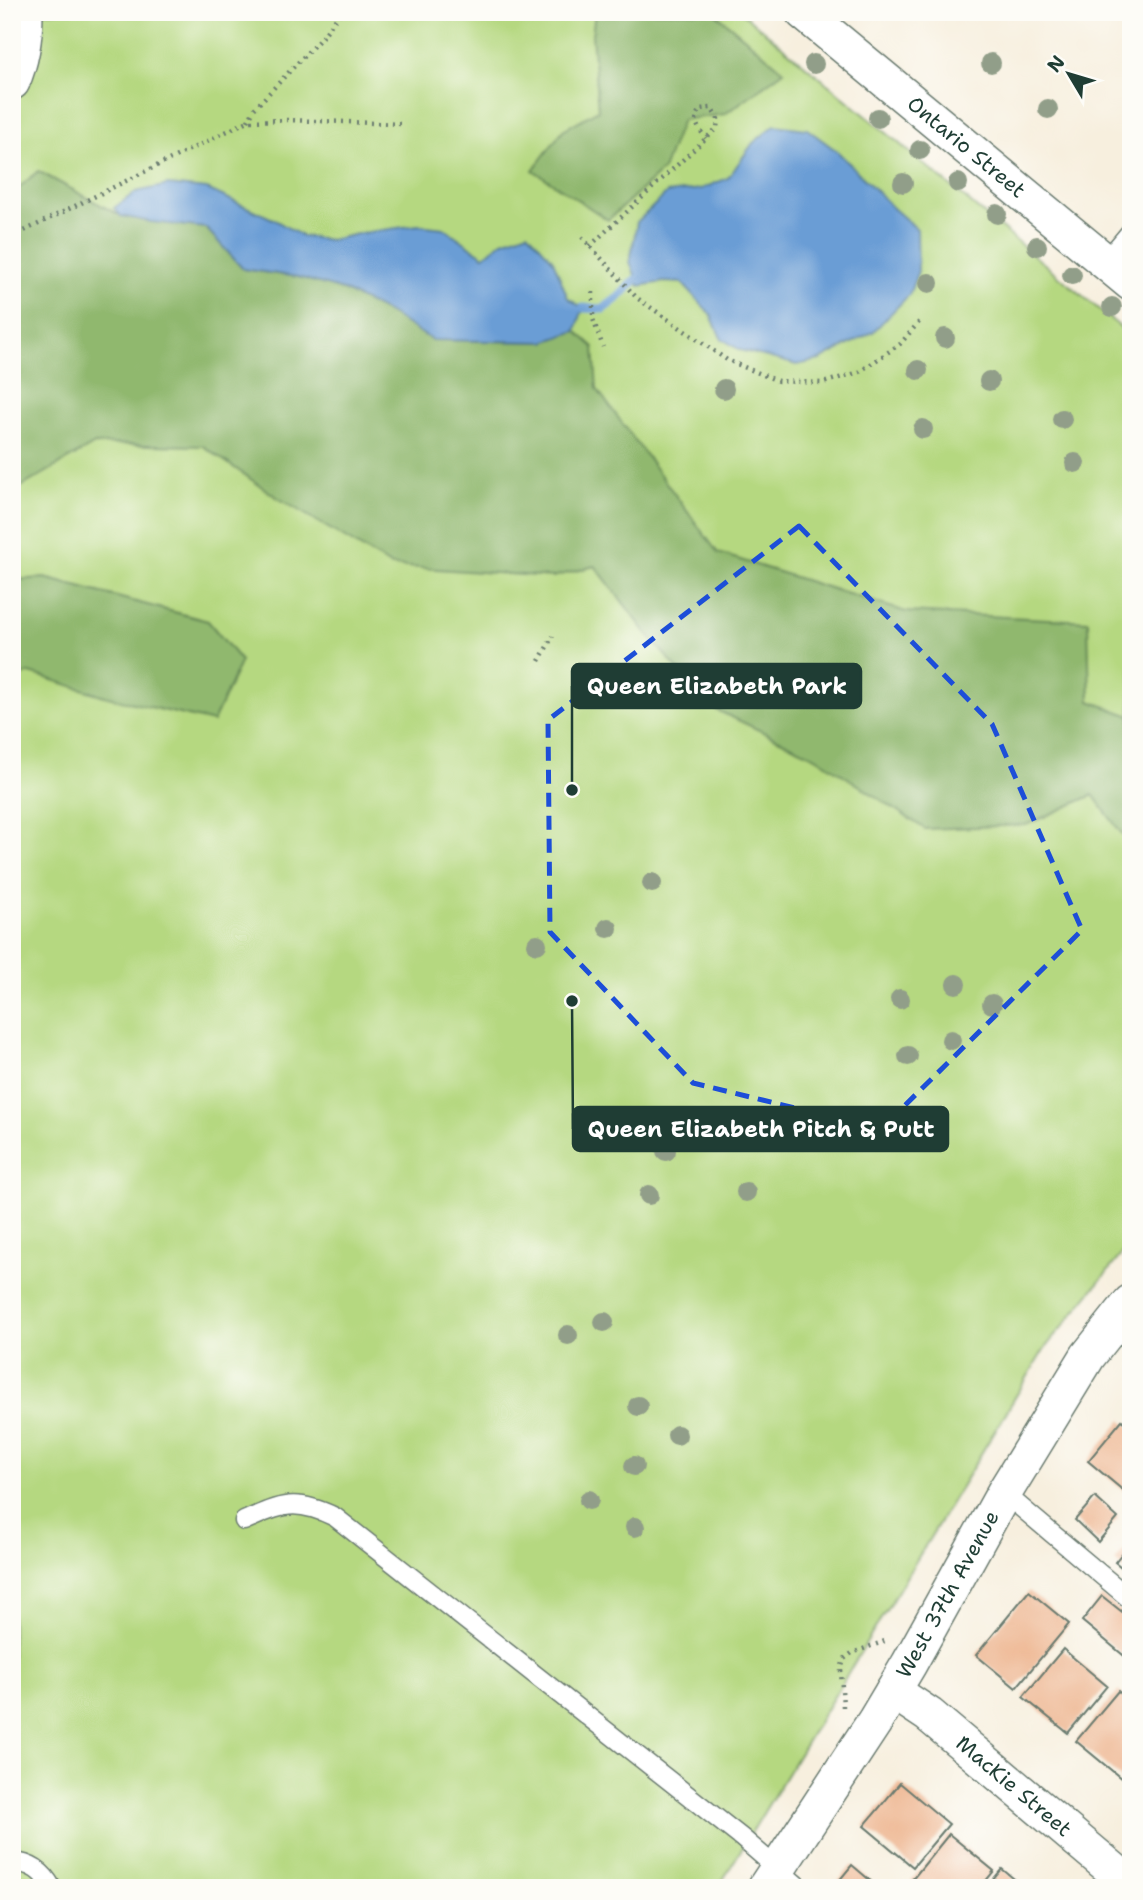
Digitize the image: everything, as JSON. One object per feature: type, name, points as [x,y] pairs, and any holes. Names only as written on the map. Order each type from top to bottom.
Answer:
[{"type":"street","points":[[12,82],[20,64],[25,12]]},
{"type":"street","name":"Ontario Street","points":[[803,12],[1118,272]]},
{"type":"street","name":"West 37th Avenue","points":[[781,1881],[893,1691],[1004,1493],[1088,1356],[1128,1310]]},
{"type":"street","name":"MacKie Street","points":[[893,1691],[929,1715],[1131,1885]]},
{"type":"lane","points":[[1118,272],[1131,231]]},
{"type":"lane","points":[[1004,1493],[1131,1600]]},
{"type":"lane","points":[[244,1521],[276,1507],[291,1504],[320,1510],[335,1517],[720,1821],[781,1881]]},
{"type":"lane","points":[[12,1862],[30,1865],[43,1873],[52,1888]]},
{"type":"path","points":[[248,121],[254,109],[322,37],[341,12]]},
{"type":"path","points":[[590,246],[717,128],[719,119],[711,108],[700,109],[695,116],[696,126],[706,138]]},
{"type":"path","points":[[12,237],[248,121],[403,124]]},
{"type":"path","points":[[582,237],[637,298],[727,360],[778,381],[823,383],[859,372],[900,344],[920,321]]},
{"type":"path","points":[[593,292],[593,319],[603,347]]},
{"type":"path","points":[[539,661],[553,636]]},
{"type":"path","points":[[843,1707],[841,1670],[844,1659],[852,1653],[886,1641]]},
{"type":"highlighted area","points":[[799,526],[992,724],[1082,930],[881,1129],[693,1083],[550,932],[548,720]]},
{"type":"green space","points":[[12,12],[741,12],[1131,336],[1131,1243],[1045,1348],[718,1888],[12,1888]]},
{"type":"green space","points":[[595,12],[714,12],[784,71],[725,114],[682,120],[663,170],[608,220],[533,170],[563,130],[598,110],[592,35]]},
{"type":"green space","points":[[38,171],[121,216],[206,228],[243,269],[298,277],[343,290],[389,313],[432,340],[544,342],[576,331],[594,347],[597,389],[718,553],[906,612],[1088,621],[1090,701],[1131,716],[1131,846],[1093,795],[1026,825],[925,829],[816,757],[712,708],[652,640],[595,566],[553,577],[392,566],[278,498],[203,446],[95,444],[12,492],[12,194]]},
{"type":"green space","points":[[45,578],[208,621],[241,661],[213,722],[108,697],[30,673],[12,678],[12,580]]},
{"type":"water","points":[[775,125],[807,129],[837,151],[917,229],[918,271],[909,295],[873,332],[820,360],[797,365],[740,350],[721,338],[711,315],[682,283],[664,282],[639,286],[630,262],[637,222],[667,193],[701,189],[728,178],[753,143]]},
{"type":"water","points":[[168,185],[207,189],[273,219],[302,236],[330,240],[418,225],[444,228],[484,256],[503,241],[528,232],[553,260],[568,298],[583,308],[576,331],[544,342],[432,340],[389,313],[343,290],[298,277],[243,269],[206,228],[121,216],[114,208],[136,192]]},
{"type":"building","points":[[1122,1420],[1131,1427],[1131,1497],[1088,1461]]},
{"type":"building","points":[[1095,1497],[1118,1518],[1098,1542],[1075,1520]]},
{"type":"building","points":[[1131,1542],[1131,1575],[1115,1562]]},
{"type":"building","points":[[1029,1591],[1069,1624],[1016,1688],[976,1655]]},
{"type":"building","points":[[1102,1596],[1131,1619],[1131,1655],[1128,1659],[1082,1621]]},
{"type":"building","points":[[1063,1649],[1107,1686],[1068,1733],[1023,1697]]},
{"type":"building","points":[[1118,1691],[1131,1702],[1131,1768],[1122,1779],[1076,1741]]},
{"type":"building","points":[[900,1783],[949,1824],[913,1867],[864,1826]]},
{"type":"building","points":[[949,1834],[994,1871],[980,1888],[918,1888],[911,1881]]},
{"type":"building","points":[[852,1865],[879,1888],[833,1888]]},
{"type":"building","points":[[1002,1869],[1025,1888],[986,1888]]},
{"type":"waterway","points":[[583,308],[603,309],[636,279]]},
{"type":"place","name":"Queen Elizabeth Park","points":[[572,790]]},
{"type":"place","name":"Queen Elizabeth Pitch & Putt","points":[[572,1001]]}]
